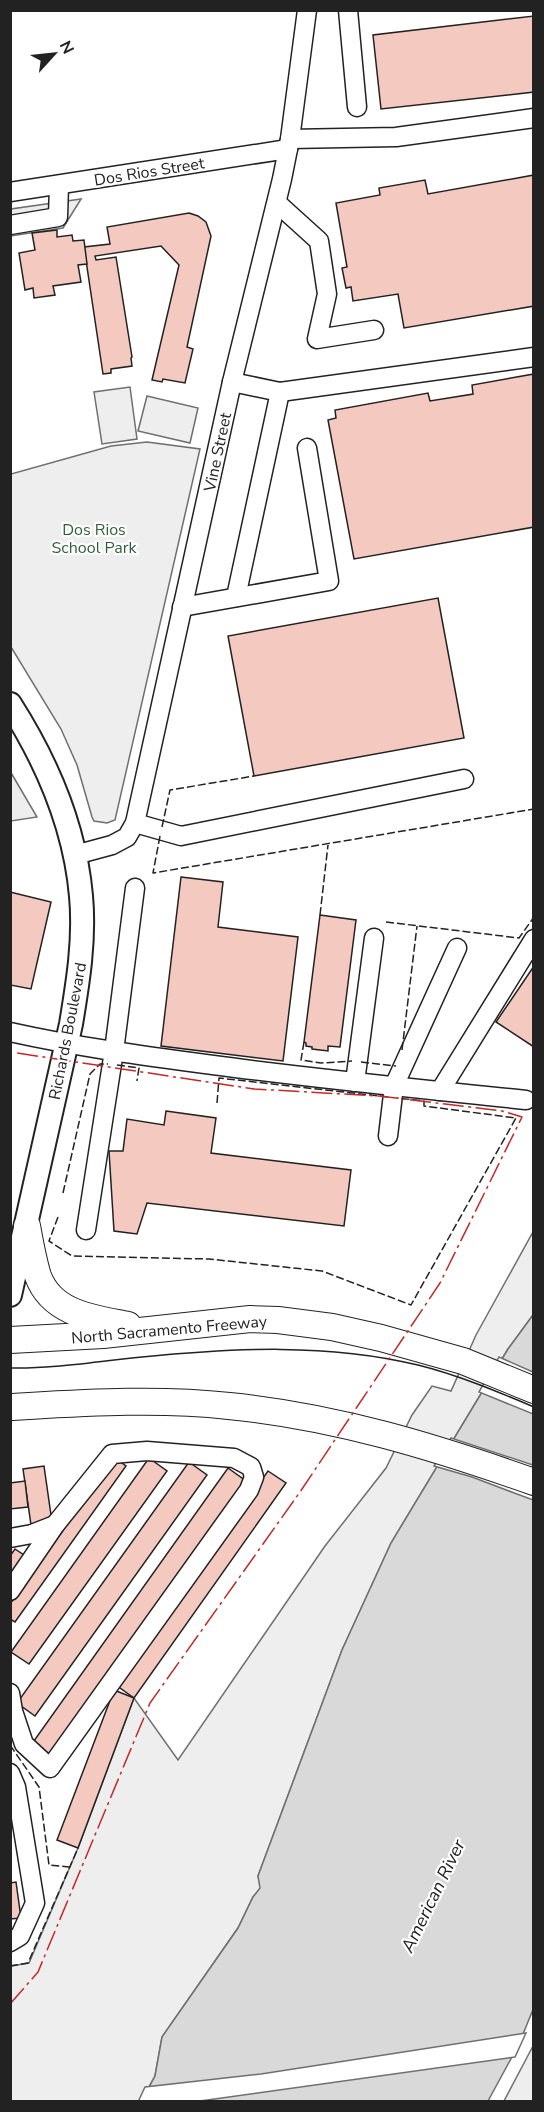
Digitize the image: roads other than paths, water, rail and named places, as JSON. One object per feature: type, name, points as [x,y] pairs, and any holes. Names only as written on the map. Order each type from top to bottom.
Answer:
[{"type":"highway","points":[[27,1226],[43,1287],[62,1306],[80,1315],[149,1330]]},
{"type":"highway","name":"North Sacramento Freeway","points":[[20,1340],[71,1338],[250,1319],[278,1320],[356,1332],[463,1361],[534,1390]]},
{"type":"highway","points":[[10,1407],[148,1402],[194,1403],[262,1409],[381,1433],[534,1482]]},
{"type":"main road","name":"Richards Boulevard","points":[[10,704],[33,741],[52,782],[67,823],[75,855],[81,896],[81,956],[75,1001],[10,1295]]},
{"type":"main road","points":[[10,1253],[27,1226]]},
{"type":"street","name":"Vine Street","points":[[135,823],[232,382],[277,203],[289,144],[307,10]]},
{"type":"street","points":[[348,10],[357,107]]},
{"type":"street","name":"Dos Rios Street","points":[[10,192],[289,144],[396,137],[534,118]]},
{"type":"street","points":[[10,225],[58,217],[59,185]]},
{"type":"street","points":[[277,203],[319,241],[327,294],[317,339],[374,330]]},
{"type":"street","points":[[232,382],[280,392],[534,357]]},
{"type":"street","points":[[236,597],[280,392]]},
{"type":"street","points":[[182,607],[329,581],[307,448]]},
{"type":"street","points":[[75,855],[112,845],[127,837],[135,823],[181,836],[464,779]]},
{"type":"street","points":[[86,1230],[114,1051],[135,888]]},
{"type":"street","points":[[355,1082],[374,938]]},
{"type":"street","points":[[440,1091],[534,939]]},
{"type":"street","points":[[388,1136],[394,1086],[457,948]]},
{"type":"street","points":[[10,1032],[114,1051],[355,1082],[526,1100]]},
{"type":"street","points":[[10,1591],[55,1525],[112,1454],[147,1451],[234,1458],[251,1467],[254,1477],[249,1491],[50,1768],[24,1744],[13,1711],[10,1693]]},
{"type":"street","points":[[10,1538],[32,1534],[55,1525]]},
{"type":"street","points":[[10,1942],[20,1936],[35,1903],[12,1782]]},
{"type":"water","name":"American River","points":[[533,1315],[534,2007],[519,2044],[488,2101],[141,2102],[155,2076],[162,2037],[238,1928],[260,1888],[258,1876],[342,1650],[391,1543],[508,1349]]},
{"type":"tram line","points":[[10,1368],[60,1366],[211,1351],[315,1350],[384,1358],[418,1365],[462,1378],[534,1407]]},
{"type":"park label","name":"Dos Rios School Park","points":[[94,538]]}]
